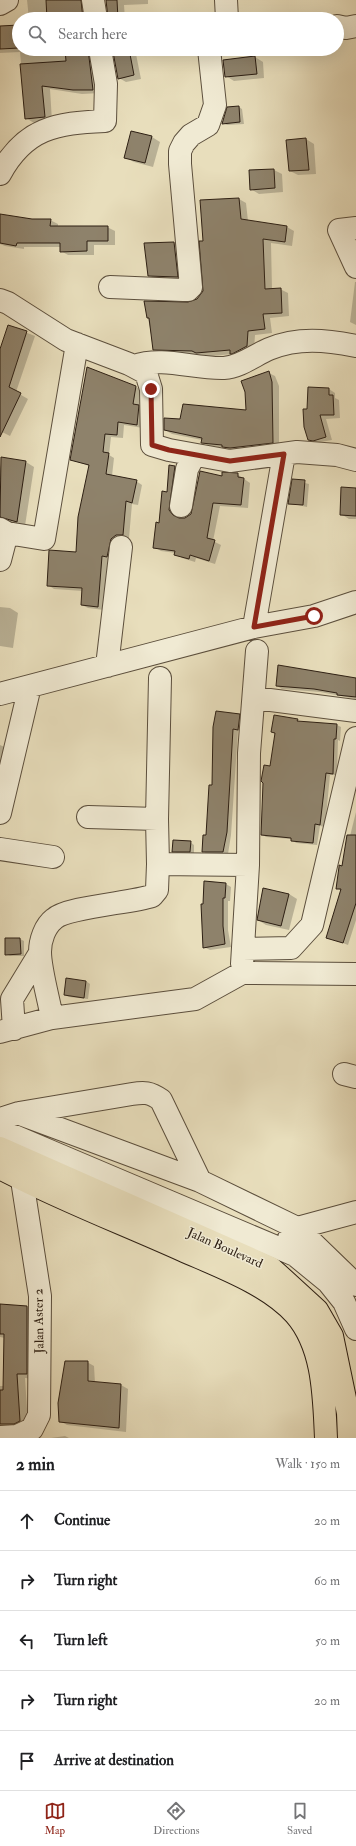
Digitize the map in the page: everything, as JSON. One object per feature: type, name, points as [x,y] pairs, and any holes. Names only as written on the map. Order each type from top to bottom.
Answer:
[{"type":"main road","name":"Jalan Boulevard","points":[[0,1148],[271,1268],[317,1310],[332,1336],[348,1413],[349,1438]]},
{"type":"main road","name":"Jalan Boulevard","points":[[0,1168],[22,1180],[227,1270],[269,1292],[295,1314],[309,1337],[318,1363],[324,1391],[326,1438]]},
{"type":"street","points":[[0,4],[7,0]]},
{"type":"street","points":[[93,0],[95,12]]},
{"type":"street","points":[[226,0],[226,12]]},
{"type":"street","points":[[344,28],[356,26]]},
{"type":"street","points":[[0,174],[17,148],[35,134],[54,126],[76,122],[105,121],[106,84],[101,56]]},
{"type":"street","points":[[110,287],[184,290],[191,287],[180,151],[184,143],[191,135],[208,125],[209,118],[215,105],[210,56]]},
{"type":"street","points":[[356,228],[339,230],[356,267]]},
{"type":"street","points":[[0,302],[66,340],[134,366],[146,373],[151,389],[152,445],[194,456],[230,461],[297,452],[338,455],[356,460]]},
{"type":"street","points":[[134,366],[147,362],[226,368],[255,358],[268,350],[295,341],[317,340],[356,346]]},
{"type":"street","points":[[0,560],[4,531],[44,539],[77,344]]},
{"type":"street","points":[[254,627],[284,454]]},
{"type":"street","points":[[181,506],[188,470],[194,456]]},
{"type":"street","points":[[108,666],[121,547]]},
{"type":"street","points":[[0,694],[254,627],[314,616],[356,602]]},
{"type":"street","points":[[242,973],[248,865],[249,754],[257,651]]},
{"type":"street","points":[[52,1018],[40,953],[42,939],[46,928],[54,918],[68,912],[152,896],[157,890],[160,678]]},
{"type":"street","points":[[0,813],[30,686]]},
{"type":"street","points":[[254,698],[356,711]]},
{"type":"street","points":[[243,949],[291,948],[312,925],[356,738]]},
{"type":"street","points":[[88,817],[157,819]]},
{"type":"street","points":[[0,849],[52,857]]},
{"type":"street","points":[[158,864],[248,865]]},
{"type":"street","points":[[40,953],[12,999],[7,1030],[52,1018],[195,999],[242,973],[356,974]]},
{"type":"street","points":[[10,1116],[144,1092],[153,1094],[161,1100],[200,1181]]},
{"type":"street","points":[[10,1116],[200,1181],[298,1228],[356,1286]]},
{"type":"street","points":[[0,1130],[295,1255],[328,1282],[344,1302],[356,1329]]},
{"type":"street","name":"Jalan Aster 2","points":[[0,1437],[17,1436],[32,1429],[39,1415],[40,1296],[22,1180]]},
{"type":"street","points":[[271,1268],[281,1248],[298,1228],[356,1212]]},
{"type":"building","points":[[46,0],[81,0],[82,12],[47,12]]},
{"type":"building","points":[[106,0],[117,0],[118,12],[107,12]]},
{"type":"building","points":[[12,25],[12,48],[0,49],[0,26]]},
{"type":"building","points":[[66,56],[89,56],[93,90],[73,90],[42,86],[45,117],[25,119],[20,64],[66,61]]},
{"type":"building","points":[[114,56],[130,56],[134,75],[118,79]]},
{"type":"building","points":[[255,56],[257,74],[225,77],[223,60]]},
{"type":"building","points":[[239,106],[240,122],[222,124],[227,107]]},
{"type":"building","points":[[131,131],[152,136],[145,163],[124,158]]},
{"type":"building","points":[[306,138],[309,170],[289,171],[286,140]]},
{"type":"building","points":[[274,169],[275,188],[250,190],[249,170]]},
{"type":"building","points":[[239,198],[241,219],[287,226],[285,242],[263,239],[265,289],[281,288],[282,313],[263,314],[265,329],[248,331],[247,346],[232,354],[230,354],[230,350],[196,353],[192,351],[153,350],[149,318],[147,318],[144,301],[188,302],[197,299],[203,291],[199,241],[203,241],[200,200]]},
{"type":"building","points":[[0,214],[32,219],[51,219],[50,226],[108,226],[108,241],[87,241],[87,251],[60,252],[60,243],[17,243],[16,246],[0,243]]},
{"type":"building","points":[[174,242],[178,277],[148,276],[144,243]]},
{"type":"building","points":[[8,325],[27,331],[9,387],[21,393],[0,437],[0,349]]},
{"type":"building","points":[[87,367],[136,386],[133,404],[139,405],[137,425],[118,422],[117,435],[105,434],[103,452],[109,453],[106,474],[137,480],[132,503],[126,501],[123,535],[116,535],[111,539],[107,557],[102,556],[98,607],[81,605],[82,588],[47,586],[49,550],[76,552],[78,517],[89,465],[70,460]]},
{"type":"building","points":[[269,371],[272,382],[273,443],[230,448],[222,447],[222,445],[201,443],[202,438],[164,430],[164,418],[180,419],[183,404],[246,410],[245,392],[241,381]]},
{"type":"building","points":[[308,387],[329,388],[329,395],[333,395],[334,415],[320,415],[326,437],[313,441],[308,440],[304,427],[303,409],[307,409]]},
{"type":"building","points":[[1,457],[26,461],[17,522],[0,517]]},
{"type":"building","points":[[169,465],[175,466],[169,510],[173,515],[179,518],[185,518],[191,514],[200,471],[222,476],[222,472],[238,473],[238,477],[244,478],[241,505],[213,503],[207,538],[215,540],[209,561],[190,555],[189,559],[174,555],[175,551],[153,548],[156,522],[159,523],[162,491],[167,492]]},
{"type":"building","points":[[292,479],[305,480],[303,505],[288,504]]},
{"type":"building","points":[[341,487],[356,488],[356,516],[340,515]]},
{"type":"building","points":[[278,665],[356,678],[356,697],[337,695],[337,693],[314,689],[276,686]]},
{"type":"building","points":[[216,711],[240,714],[238,730],[233,729],[227,832],[223,852],[202,852],[203,835],[206,835],[209,785],[212,785],[213,727]]},
{"type":"building","points":[[274,715],[298,719],[297,721],[337,724],[336,739],[334,739],[333,774],[326,773],[320,825],[315,824],[313,843],[291,841],[291,838],[261,835],[263,783],[261,781],[264,765],[270,766],[275,733],[271,732]]},
{"type":"building","points":[[347,835],[356,835],[356,903],[343,943],[326,938],[341,889],[336,889],[339,865],[342,866]]},
{"type":"building","points":[[173,840],[191,841],[190,852],[172,852]]},
{"type":"building","points":[[204,881],[226,883],[225,898],[223,898],[223,926],[225,944],[203,948],[201,904],[203,904]]},
{"type":"building","points":[[263,888],[289,894],[281,926],[257,920]]},
{"type":"building","points":[[5,938],[20,938],[21,954],[5,955]]},
{"type":"building","points":[[66,978],[86,981],[84,998],[64,995]]},
{"type":"building","points":[[0,1304],[27,1306],[27,1374],[17,1374],[20,1421],[14,1424],[0,1424],[0,1390],[3,1390],[4,1334],[0,1334]]},
{"type":"building","points":[[65,1361],[88,1361],[88,1381],[121,1384],[119,1428],[59,1422],[58,1403]]},
{"type":"route","points":[[151,389],[150,407],[152,445],[216,460],[230,461],[284,454],[254,627],[314,616]]}]
